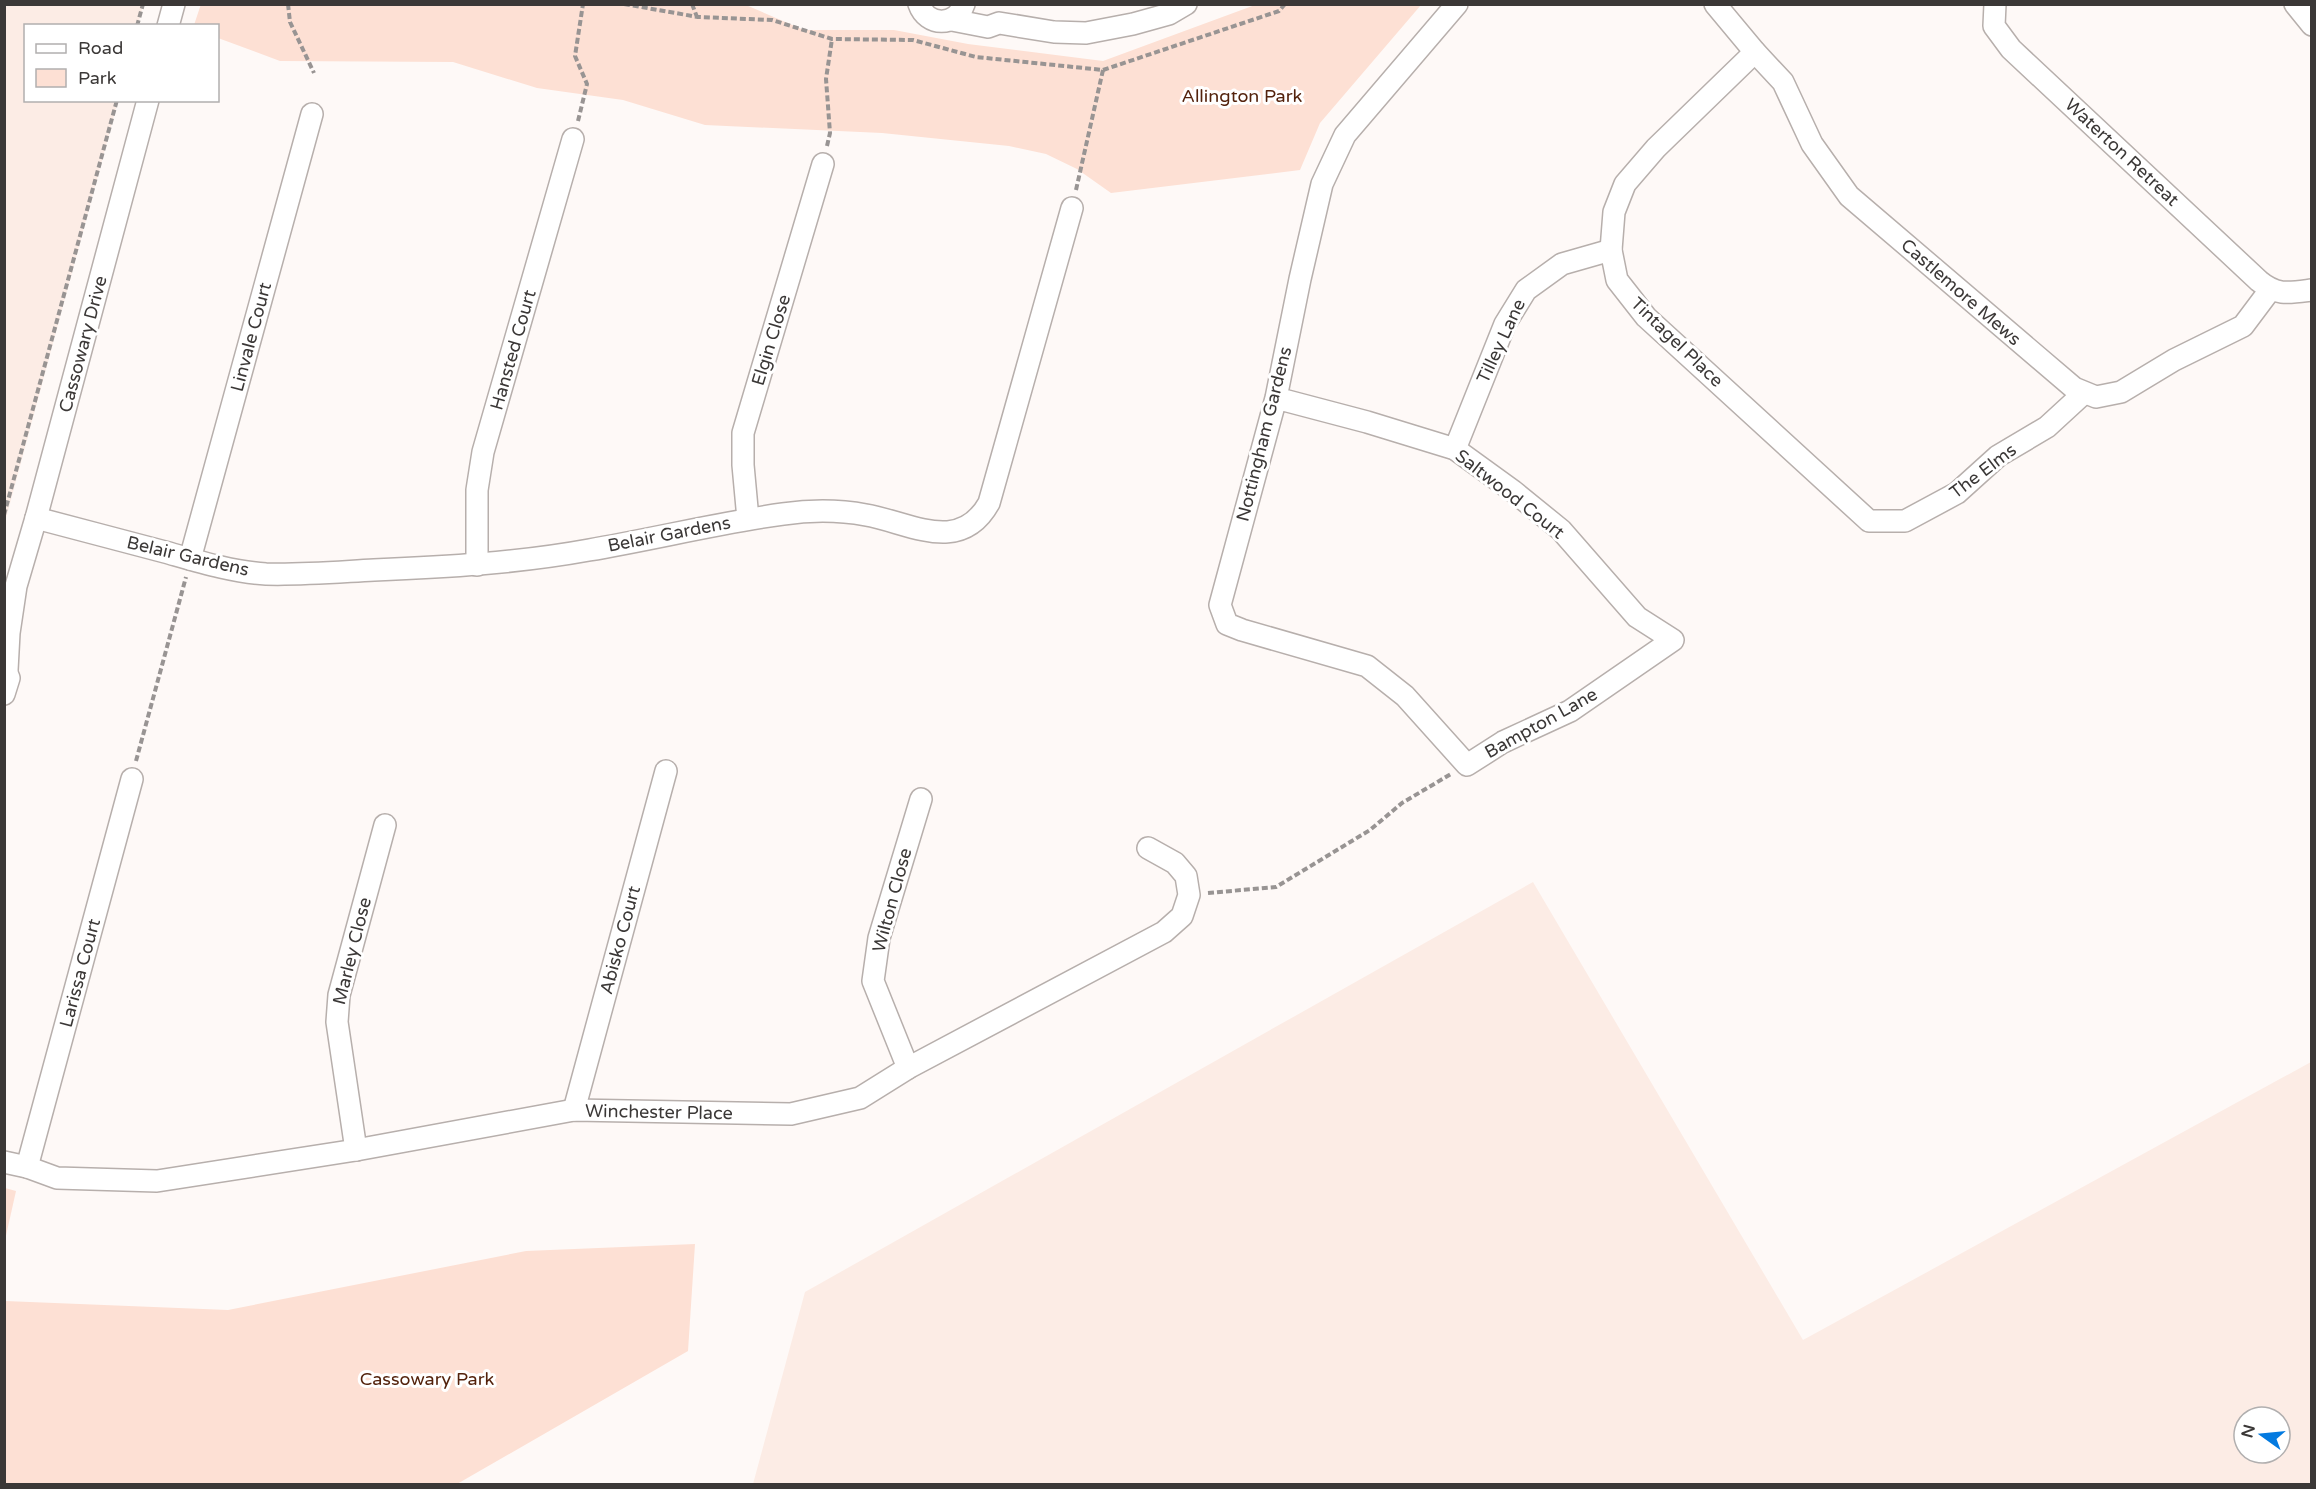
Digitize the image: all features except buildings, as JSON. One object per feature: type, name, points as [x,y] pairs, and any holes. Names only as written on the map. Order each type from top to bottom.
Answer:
[{"type":"street","points":[[169,24],[174,4]]},
{"type":"street","points":[[919,4],[924,14],[930,19],[945,22],[958,12],[988,27],[999,23]]},
{"type":"street","points":[[975,4],[999,23],[1054,32],[1086,33],[1169,14],[1186,4]]},
{"type":"street","name":"Nottingham Gardens","points":[[1456,4],[1345,135],[1322,184],[1276,398],[1220,605],[1227,624],[1367,666],[1405,696],[1467,765]]},
{"type":"street","name":"Castlemore Mews","points":[[1715,4],[1783,82],[1812,144],[1849,196],[2074,388],[2084,393]]},
{"type":"street","name":"Waterton Retreat","points":[[1995,4],[1994,26],[2011,48],[2270,290]]},
{"type":"street","points":[[2295,4],[2312,25]]},
{"type":"street","name":"Tintagel Place","points":[[1755,52],[1656,148],[1625,184],[1614,212],[1611,250],[1617,280],[1646,317],[1869,521]]},
{"type":"street","name":"Cassowary Drive","points":[[4,694],[8,686],[6,668],[16,586],[147,102]]},
{"type":"street","name":"Linvale Court","points":[[190,559],[312,114]]},
{"type":"street","name":"Hansted Court","points":[[477,565],[477,490],[483,452],[573,139]]},
{"type":"street","name":"Elgin Close","points":[[748,519],[743,465],[743,434],[823,164]]},
{"type":"street","name":"Belair Gardens","points":[[36,518],[190,559],[261,573],[302,575],[477,565],[587,550],[748,519],[830,510],[867,515],[921,529],[942,532],[958,531],[981,518],[989,503],[1072,208]]},
{"type":"street","name":"Tilley Lane","points":[[1455,449],[1505,324],[1526,290],[1562,264],[1611,250]]},
{"type":"street","points":[[2084,393],[2096,397],[2121,392],[2174,360],[2243,326],[2270,290],[2286,293],[2312,290]]},
{"type":"street","name":"The Elms","points":[[1869,521],[1905,521],[1957,493],[1998,456],[2047,427],[2084,393]]},
{"type":"street","name":"Saltwood Court","points":[[1276,398],[1367,422],[1455,449],[1562,530],[1637,617],[1673,640]]},
{"type":"street","name":"Cassowary Drive","points":[[4,609],[16,586]]},
{"type":"street","name":"Bampton Lane","points":[[1467,765],[1503,742],[1569,711],[1673,640]]},
{"type":"street","name":"Abisko Court","points":[[574,1110],[666,771]]},
{"type":"street","name":"Larissa Court","points":[[27,1167],[132,779]]},
{"type":"street","name":"Wilton Close","points":[[908,1068],[873,981],[879,938],[921,799]]},
{"type":"street","name":"Marley Close","points":[[356,1150],[337,1013],[339,995],[384,825]]},
{"type":"street","points":[[1148,848],[1175,863],[1186,876],[1190,896]]},
{"type":"street","name":"Winchester Place","points":[[4,1162],[27,1167],[57,1178],[157,1181],[356,1150],[574,1110],[791,1114],[860,1098],[908,1068],[1164,932],[1182,916],[1190,896]]},
{"type":"path","points":[[138,24],[143,4]]},
{"type":"path","points":[[288,4],[290,22],[314,73]]},
{"type":"path","points":[[573,139],[587,84],[574,56],[583,4]]},
{"type":"path","points":[[692,4],[698,17]]},
{"type":"path","points":[[823,164],[830,133],[826,79],[832,39]]},
{"type":"path","points":[[1072,208],[1103,70]]},
{"type":"path","points":[[4,515],[116,102]]},
{"type":"path","points":[[132,779],[190,559]]},
{"type":"path","points":[[1190,896],[1276,887],[1370,830],[1402,803],[1467,765]]},
{"type":"shaded area","points":[[5,4],[143,5],[138,24],[24,24],[24,102],[118,102],[5,522]]},
{"type":"shaded area","points":[[1533,882],[1803,1340],[2311,1062],[2311,1484],[753,1484],[805,1292]]},
{"type":"green space","name":"Allington Park","points":[[201,4],[746,5],[804,30],[894,30],[968,44],[1103,61],[1255,5],[1421,5],[1320,123],[1300,170],[1111,193],[1077,169],[1046,154],[1009,146],[882,133],[705,125],[623,100],[537,88],[453,62],[280,61],[219,38],[219,24],[194,24]]},
{"type":"green space","points":[[4,1188],[16,1191],[5,1240]]},
{"type":"green space","name":"Cassowary Park","points":[[695,1244],[688,1351],[457,1484],[5,1484],[5,1301],[228,1310],[526,1251]]}]
